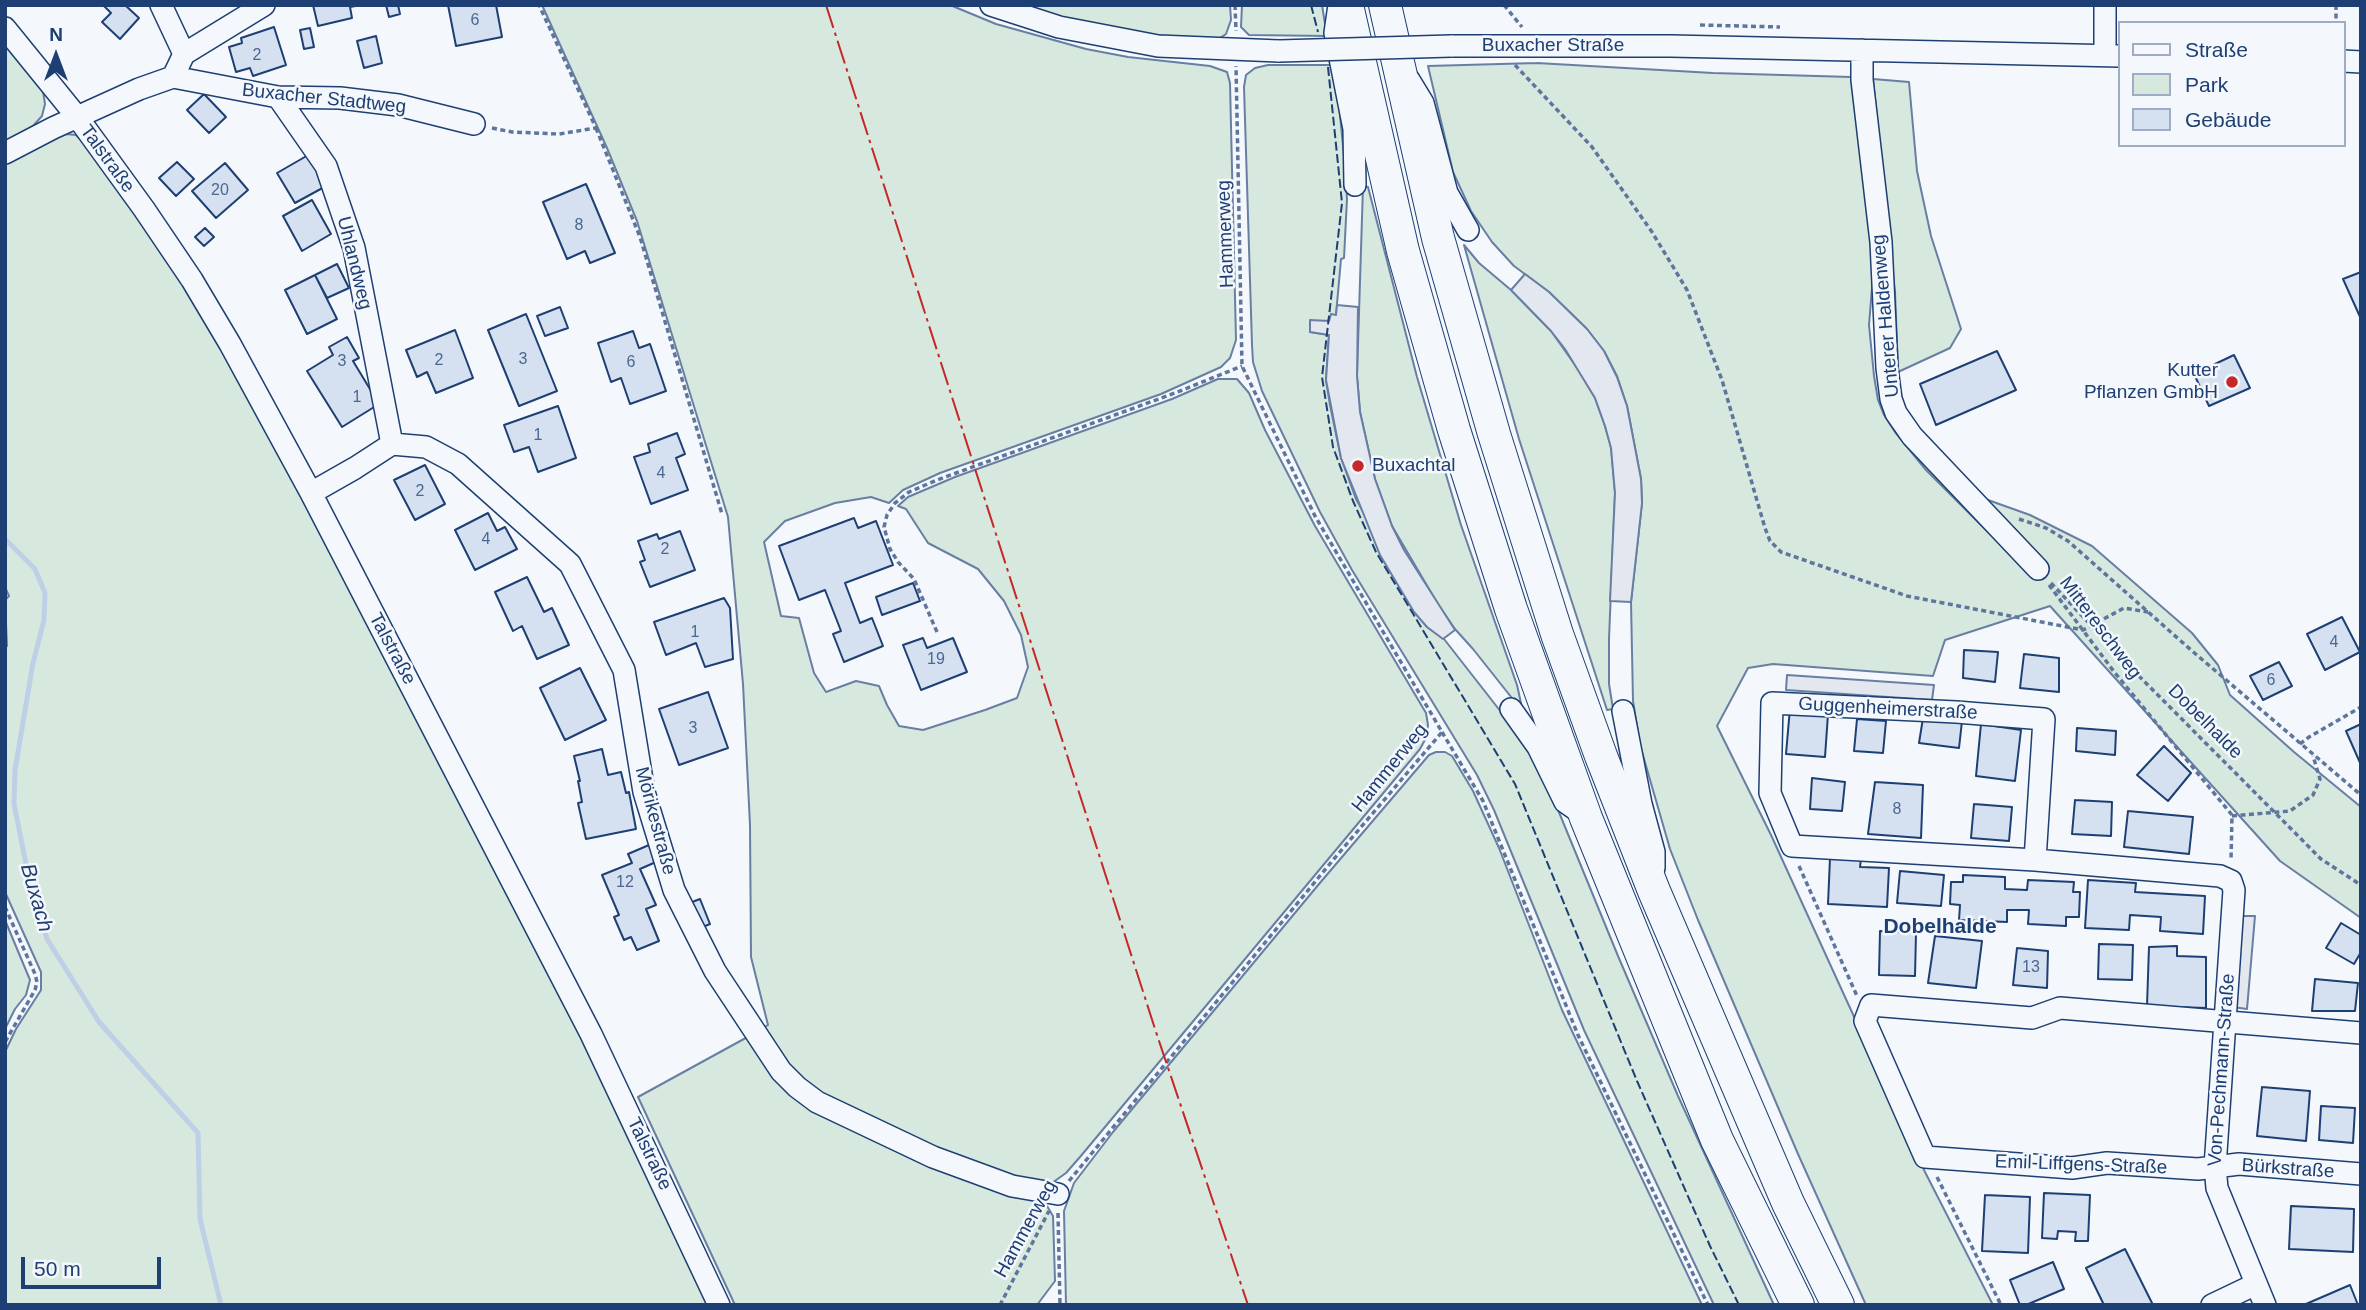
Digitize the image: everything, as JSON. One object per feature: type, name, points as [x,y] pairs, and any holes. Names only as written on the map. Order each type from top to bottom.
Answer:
[{"type":"highway","points":[[1347,5],[1403,250],[1454,430],[1511,609],[1586,818],[1717,1140],[1798,1305]]},
{"type":"highway","points":[[1385,5],[1438,238],[1494,434],[1557,634],[1601,757],[1654,891],[1788,1203],[1838,1305]]},
{"type":"street","points":[[160,5],[184,54]]},
{"type":"street","points":[[5,153],[139,89],[173,78],[184,54],[264,5]]},
{"type":"street","name":"Buxacher Straße","points":[[991,5],[1059,27],[1105,37],[1158,46],[1236,50],[1671,46],[2112,56]]},
{"type":"street","points":[[1339,5],[1335,33],[1354,129],[1355,185]]},
{"type":"street","points":[[2105,5],[2112,56]]},
{"type":"street","name":"Talstraße","points":[[5,28],[78,118],[144,209],[230,344],[311,493],[590,1034],[719,1305]]},
{"type":"street","name":"Unterer Haldenweg","points":[[1862,50],[1862,80],[1881,242],[1891,399],[1896,413],[1912,436],[2038,569]]},
{"type":"street","points":[[1397,62],[1423,103],[1447,193],[1468,230]]},
{"type":"street","name":"Buxacher Stadtweg","points":[[173,78],[278,97],[340,98],[398,105],[474,124]]},
{"type":"street","name":"Uhlandweg","points":[[278,97],[326,166],[354,248],[392,444]]},
{"type":"street","points":[[311,493],[392,444]]},
{"type":"street","name":"Mörikestraße","points":[[392,444],[426,447],[458,464],[570,564],[624,670],[644,792],[674,890],[715,971],[781,1071],[817,1102],[933,1157],[1012,1186],[1058,1194]]},
{"type":"street","name":"Guggenheimerstraße","points":[[1796,846],[1792,846],[1770,793],[1772,703],[2044,719],[2035,860]]},
{"type":"street","points":[[1511,709],[1538,747],[1565,802],[1586,818]]},
{"type":"street","points":[[1623,711],[1641,804],[1654,852],[1654,891]]},
{"type":"street","points":[[1796,846],[2035,860],[2226,878]]},
{"type":"street","name":"Von-Pechmann-Straße","points":[[2226,878],[2234,890],[2215,1167],[2217,1188],[2265,1305]]},
{"type":"street","points":[[1925,1157],[1865,1021],[1871,1005],[2032,1017],[2060,1008],[2361,1032]]},
{"type":"street","name":"Emil-Liffgens-Straße","points":[[1925,1157],[2072,1168],[2107,1163],[2198,1169],[2215,1167]]},
{"type":"street","name":"Bürkstraße","points":[[2215,1167],[2239,1164],[2361,1174]]},
{"type":"street","points":[[2213,1305],[2256,1284]]},
{"type":"path","points":[[539,5],[596,128],[640,237],[722,514]]},
{"type":"path","points":[[1504,5],[1524,29]]},
{"type":"path","name":"Hammerweg","points":[[1000,1305],[1058,1194],[1442,732],[1315,516],[1242,366],[1236,50]]},
{"type":"path","points":[[1509,59],[1592,147],[1652,232],[1687,290],[1722,380],[1765,528],[1770,541],[1781,552],[1907,596],[2083,630],[2124,608],[2148,612]]},
{"type":"path","points":[[474,124],[512,132],[559,134],[596,128]]},
{"type":"path","points":[[937,632],[921,590],[898,562],[888,542],[884,527],[887,515],[895,503],[909,492],[937,480],[1242,366]]},
{"type":"path","points":[[1986,513],[2005,514],[2046,528],[2068,541],[2361,795]]},
{"type":"path","name":"Mittereschweg","points":[[2038,569],[2115,673],[2232,816]]},
{"type":"path","name":"Dobelhalde","points":[[2038,569],[2321,859],[2361,885]]},
{"type":"path","points":[[2300,744],[2361,707]]},
{"type":"path","points":[[1442,732],[1483,801],[1578,1035],[1708,1305]]},
{"type":"path","points":[[2226,878],[2232,816],[2290,811],[2313,795],[2320,779],[2312,754]]},
{"type":"path","points":[[1796,846],[1798,864],[1856,995],[1869,1012]]},
{"type":"path","points":[[5,907],[37,982],[36,990],[5,1042]]},
{"type":"path","points":[[1925,1157],[2001,1305]]},
{"type":"path","points":[[1058,1194],[1060,1305]]},
{"type":"green space","points":[[542,5],[950,5],[996,24],[1086,49],[1128,57],[1210,66],[1227,72],[1230,83],[1236,340],[1230,358],[1221,367],[1161,394],[940,473],[903,490],[889,503],[871,497],[835,503],[785,521],[764,542],[781,616],[799,618],[814,673],[826,692],[856,681],[879,686],[899,726],[923,730],[985,710],[1017,698],[1028,667],[1021,635],[1004,601],[978,569],[928,543],[906,509],[898,506],[908,497],[955,477],[1172,399],[1218,379],[1237,379],[1249,393],[1265,430],[1315,526],[1426,713],[1426,738],[1420,749],[1080,1157],[1066,1173],[1052,1183],[1011,1180],[818,1098],[759,1030],[768,1025],[751,957],[750,825],[743,684],[728,517],[637,221]]},
{"type":"green space","points":[[1017,5],[1230,5],[1231,20],[1226,34],[1217,40],[1090,26]]},
{"type":"green space","points":[[1242,5],[1322,5],[1327,36],[1249,35],[1241,27]]},
{"type":"green space","points":[[5,43],[43,91],[45,104],[42,116],[33,126],[5,142]]},
{"type":"green space","points":[[1537,63],[1713,73],[1851,77],[1872,250],[1869,325],[1874,376],[1878,400],[1895,432],[1926,470],[1996,540],[1988,500],[2030,515],[2092,546],[2192,633],[2218,665],[2230,695],[2361,807],[2361,918],[2280,861],[2050,606],[1945,640],[1933,676],[1773,664],[1748,668],[1717,726],[1771,835],[1925,1172],[1993,1305],[1866,1305],[1798,1154],[1670,849],[1640,745],[1633,701],[1631,602],[1642,503],[1641,479],[1627,406],[1617,376],[1604,351],[1587,329],[1549,292],[1514,266],[1492,242],[1471,211],[1453,172],[1428,66]]},
{"type":"green space","points":[[1268,65],[1335,65],[1347,199],[1344,258],[1341,259],[1336,315],[1310,332],[1329,335],[1326,380],[1330,405],[1341,458],[1356,499],[1427,627],[1444,639],[1534,757],[1678,1096],[1774,1305],[1714,1305],[1584,1030],[1494,810],[1477,775],[1352,570],[1320,512],[1262,391],[1253,362],[1244,87],[1246,75],[1255,68]]},
{"type":"green space","points":[[1873,79],[1909,82],[1917,171],[1931,236],[1961,329],[1950,348],[1898,372],[1895,292]]},
{"type":"green space","points":[[66,134],[76,135],[84,143],[162,253],[202,314],[297,486],[583,1041],[710,1305],[5,1305],[5,1052],[41,990],[41,972],[5,892],[5,600],[9,596],[5,587],[5,160]]},
{"type":"green space","points":[[1363,186],[1368,187],[1417,377],[1461,525],[1517,685],[1523,712],[1439,606],[1392,526],[1375,479],[1360,412],[1357,376]]},
{"type":"green space","points":[[1464,245],[1479,263],[1511,290],[1551,331],[1595,398],[1605,426],[1611,447],[1615,493],[1609,639],[1609,684],[1613,709],[1607,710],[1519,439]]},
{"type":"green space","points":[[1445,752],[1452,756],[1473,791],[1499,848],[1562,1010],[1702,1305],[1066,1305],[1064,1211],[1074,1183],[1113,1132],[1319,884],[1429,755]]},
{"type":"green space","points":[[5,920],[30,980],[26,995],[5,1029]]},
{"type":"green space","points":[[753,1034],[785,1080],[1047,1206],[1053,1216],[1055,1281],[1037,1305],[735,1305],[638,1097]]},
{"type":"shaded area","points":[[1525,274],[1549,292],[1587,329],[1604,351],[1627,406],[1641,479],[1642,503],[1631,602],[1610,601],[1615,493],[1611,448],[1605,426],[1595,398],[1565,349],[1511,290]]},
{"type":"shaded area","name":"Buxachtal","points":[[1337,305],[1358,307],[1357,376],[1360,412],[1375,479],[1404,550],[1455,630],[1443,639],[1427,627],[1414,612],[1380,555],[1341,458],[1326,380],[1329,335],[1310,332],[1310,320],[1329,321],[1331,314],[1336,315]]},
{"type":"shaded area","points":[[1787,675],[1934,685],[1932,700],[1786,690]]},
{"type":"shaded area","points":[[2243,916],[2255,916],[2247,1009],[2233,1007]]},
{"type":"building","points":[[103,5],[125,5],[139,18],[120,39],[102,22],[111,13]]},
{"type":"building","points":[[313,5],[361,5],[350,7],[352,18],[318,26]]},
{"type":"building","points":[[386,5],[398,5],[400,14],[389,17]]},
{"type":"building","points":[[448,5],[496,5],[502,37],[456,46]]},
{"type":"building","points":[[274,27],[286,65],[253,76],[250,68],[236,72],[229,47],[242,43],[241,38]]},
{"type":"building","points":[[310,28],[314,47],[304,49],[300,30]]},
{"type":"building","points":[[376,36],[382,63],[364,68],[357,41]]},
{"type":"building","points":[[204,94],[226,117],[209,133],[187,110]]},
{"type":"building","points":[[310,154],[328,185],[295,203],[277,173]]},
{"type":"building","points":[[177,162],[194,179],[176,196],[159,178]]},
{"type":"building","points":[[225,163],[248,190],[216,218],[192,191]]},
{"type":"building","points":[[586,184],[615,253],[590,263],[585,251],[567,259],[543,202]]},
{"type":"building","points":[[312,200],[331,234],[302,251],[283,216]]},
{"type":"building","points":[[205,228],[214,237],[204,246],[195,237]]},
{"type":"building","points":[[337,264],[349,288],[327,298],[315,275]]},
{"type":"building","points":[[2361,272],[2361,319],[2343,279]]},
{"type":"building","points":[[315,275],[337,319],[307,334],[285,290]]},
{"type":"building","points":[[560,307],[568,328],[545,336],[537,316]]},
{"type":"building","points":[[526,314],[557,391],[519,406],[488,330]]},
{"type":"building","points":[[455,330],[473,378],[436,393],[427,372],[417,377],[406,350]]},
{"type":"building","points":[[633,331],[639,348],[650,344],[666,391],[630,404],[621,378],[611,382],[598,343]]},
{"type":"building","points":[[347,337],[359,358],[353,361],[379,404],[342,427],[307,371],[333,355],[329,347]]},
{"type":"building","points":[[1997,351],[2016,390],[1936,425],[1920,384]]},
{"type":"building","points":[[2234,355],[2250,388],[2209,406],[2194,374]]},
{"type":"building","points":[[558,406],[576,458],[538,472],[529,447],[514,452],[504,425]]},
{"type":"building","points":[[677,433],[685,454],[676,458],[688,490],[651,504],[634,457],[650,452],[648,444]]},
{"type":"building","points":[[425,465],[445,504],[415,520],[394,480]]},
{"type":"building","points":[[488,513],[497,531],[505,527],[517,549],[475,570],[455,530]]},
{"type":"building","points":[[854,518],[858,528],[876,521],[893,565],[845,583],[860,623],[872,618],[883,646],[844,662],[833,634],[841,631],[825,590],[799,600],[779,546]]},
{"type":"building","points":[[680,531],[695,570],[650,587],[640,562],[645,560],[638,541],[657,534],[659,539]]},
{"type":"building","points":[[527,577],[544,612],[552,608],[569,645],[537,659],[522,626],[513,631],[495,592]]},
{"type":"building","points":[[913,583],[920,601],[882,615],[876,597]]},
{"type":"building","points":[[724,598],[730,608],[733,659],[705,667],[696,643],[666,655],[654,622]]},
{"type":"building","points":[[2342,617],[2360,652],[2325,670],[2307,634]]},
{"type":"building","points":[[923,638],[927,648],[953,638],[967,672],[921,690],[903,645]]},
{"type":"building","points":[[1964,650],[1998,652],[1995,682],[1963,678]]},
{"type":"building","points":[[2024,654],[2059,658],[2059,692],[2020,688]]},
{"type":"building","points":[[2279,662],[2292,686],[2263,700],[2250,676]]},
{"type":"building","points":[[580,668],[606,720],[565,740],[540,688]]},
{"type":"building","points":[[708,692],[728,748],[679,765],[659,709]]},
{"type":"building","points":[[1790,708],[1828,714],[1825,757],[1786,754]]},
{"type":"building","points":[[1923,718],[1962,721],[1959,748],[1919,743]]},
{"type":"building","points":[[1857,719],[1886,721],[1883,753],[1854,751]]},
{"type":"building","points":[[1981,724],[2021,730],[2015,781],[1976,776]]},
{"type":"building","points":[[2361,724],[2361,765],[2346,731]]},
{"type":"building","points":[[2077,728],[2116,731],[2115,755],[2076,751]]},
{"type":"building","points":[[2164,746],[2191,773],[2168,801],[2137,775]]},
{"type":"building","points":[[602,749],[608,775],[621,772],[626,793],[629,792],[636,829],[586,839],[578,803],[582,802],[574,756]]},
{"type":"building","points":[[1812,778],[1845,782],[1842,811],[1810,809]]},
{"type":"building","points":[[1875,782],[1923,785],[1921,838],[1868,834]]},
{"type":"building","points":[[2075,800],[2112,802],[2111,836],[2072,834]]},
{"type":"building","points":[[1974,804],[2012,807],[2009,841],[1971,838]]},
{"type":"building","points":[[2128,811],[2193,817],[2189,854],[2124,847]]},
{"type":"building","points":[[649,845],[656,862],[640,869],[656,905],[646,909],[659,941],[637,950],[631,937],[624,940],[614,917],[619,915],[602,875],[632,863],[628,854]]},
{"type":"building","points":[[1830,858],[1861,859],[1860,867],[1889,868],[1887,907],[1828,904]]},
{"type":"building","points":[[1900,871],[1944,875],[1941,906],[1897,903]]},
{"type":"building","points":[[1963,875],[2005,877],[2005,889],[2027,890],[2028,880],[2074,882],[2073,892],[2080,892],[2079,917],[2066,917],[2066,926],[2028,924],[2029,910],[2007,910],[2007,922],[1959,920],[1960,905],[1950,904],[1951,882],[1963,882]]},
{"type":"building","points":[[2088,880],[2136,883],[2135,892],[2205,896],[2203,934],[2160,931],[2161,917],[2130,915],[2129,930],[2085,928]]},
{"type":"building","points":[[700,899],[710,924],[698,929],[687,904]]},
{"type":"building","points":[[2341,923],[2361,935],[2361,952],[2354,964],[2326,948]]},
{"type":"building","points":[[1880,931],[1916,933],[1915,976],[1879,975]]},
{"type":"building","points":[[1935,936],[1982,941],[1976,988],[1928,983]]},
{"type":"building","points":[[2099,944],[2133,945],[2132,980],[2098,979]]},
{"type":"building","points":[[2177,946],[2177,956],[2206,957],[2206,1008],[2147,1006],[2149,947]]},
{"type":"building","points":[[2017,948],[2048,951],[2047,988],[2013,985]]},
{"type":"building","points":[[2315,979],[2358,983],[2355,1011],[2312,1011]]},
{"type":"building","points":[[2262,1087],[2310,1091],[2306,1141],[2257,1136]]},
{"type":"building","points":[[2321,1106],[2355,1108],[2353,1143],[2319,1140]]},
{"type":"building","points":[[2044,1193],[2090,1195],[2088,1241],[2075,1241],[2076,1232],[2058,1231],[2057,1239],[2042,1238]]},
{"type":"building","points":[[1985,1195],[2030,1197],[2028,1253],[1982,1251]]},
{"type":"building","points":[[2291,1206],[2354,1209],[2353,1252],[2289,1249]]},
{"type":"building","points":[[2125,1249],[2153,1305],[2104,1305],[2086,1268]]},
{"type":"building","points":[[2053,1262],[2064,1289],[2020,1305],[2010,1280]]},
{"type":"building","points":[[2350,1285],[2358,1305],[2306,1305],[2306,1304]]},
{"type":"waterway","name":"Buxach","points":[[5,539],[35,569],[45,593],[44,620],[33,663],[15,770],[14,804],[27,869],[47,939],[99,1022],[198,1133],[200,1219],[221,1305]]},
{"type":"fence","points":[[1311,5],[1318,32]]},
{"type":"fence","points":[[1328,67],[1342,203],[1322,377],[1333,447],[1376,552],[1515,784],[1637,1081],[1739,1305]]},
{"type":"power","points":[[826,5],[1156,1032],[1248,1305]]},
{"type":"place","name":"Kutter Pflanzen GmbH","points":[[2232,382]]},
{"type":"place","name":"Buxachtal","points":[[1358,466]]},
{"type":"district","name":"Dobelhalde","points":[[1940,927]]}]
